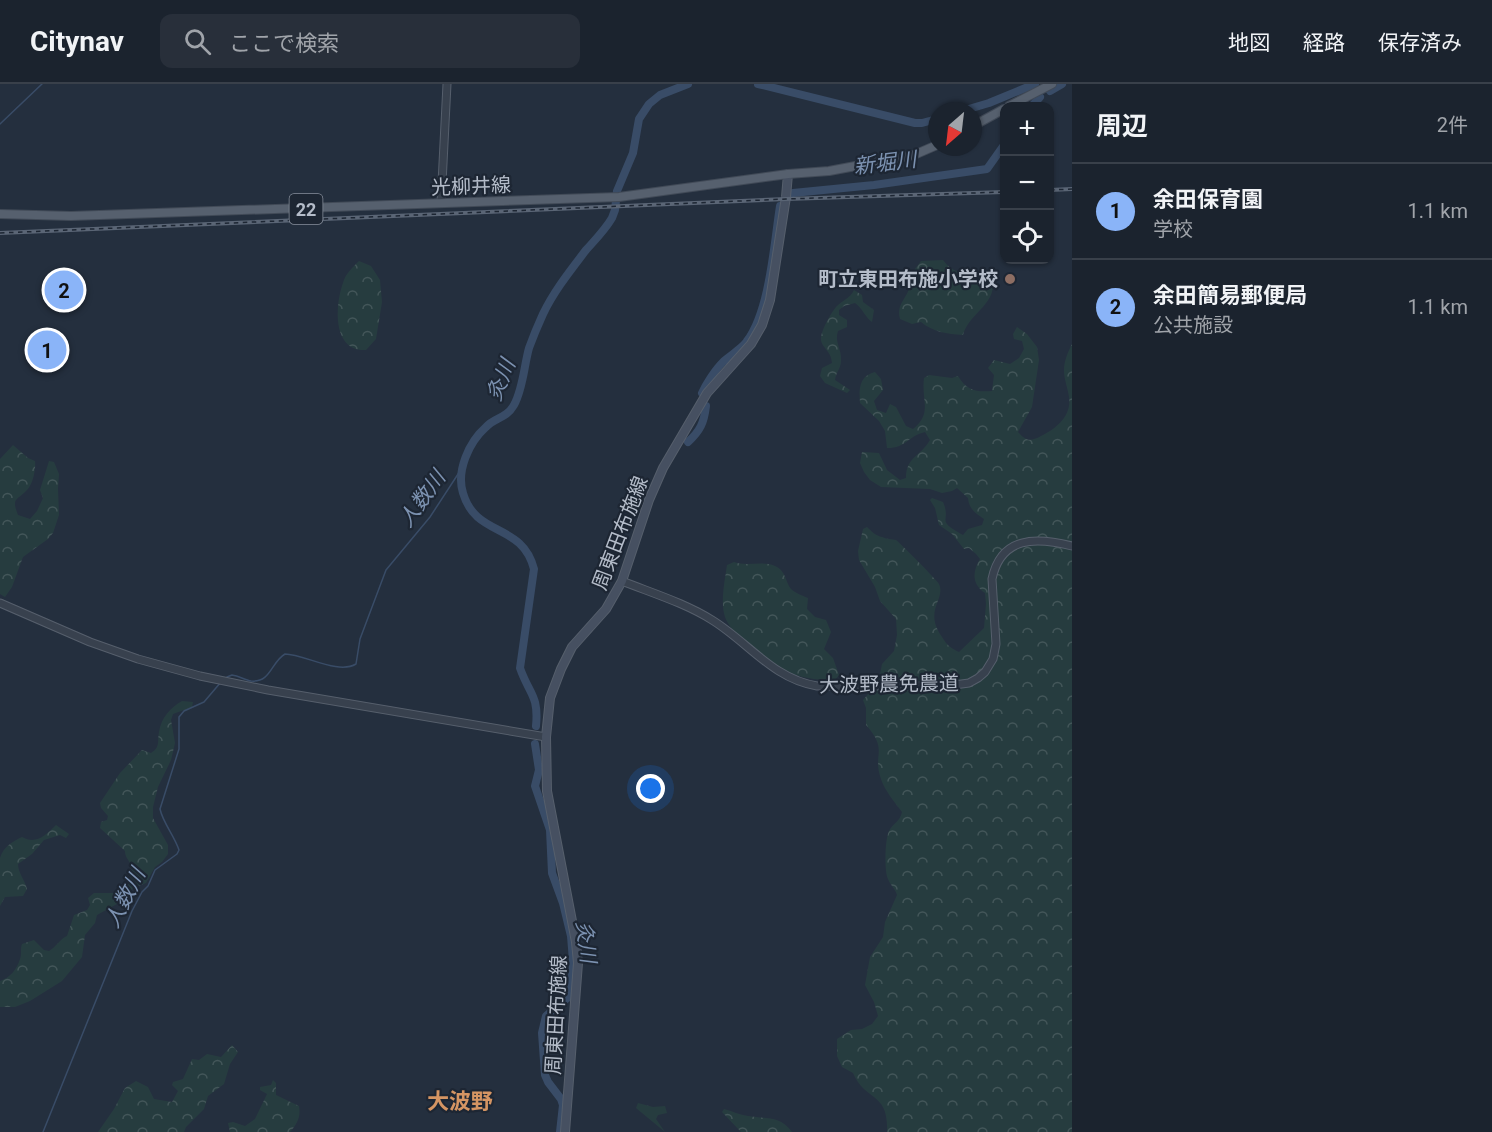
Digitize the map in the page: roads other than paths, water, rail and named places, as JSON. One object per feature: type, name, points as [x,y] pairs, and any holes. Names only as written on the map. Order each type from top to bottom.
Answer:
[{"type":"main road","points":[[1017,102],[1052,84]]},
{"type":"main road","points":[[982,121],[1000,112]]},
{"type":"main road","name":"光柳井線","points":[[0,214],[71,216],[616,197],[788,174],[829,171],[914,155],[928,149]]},
{"type":"main road","name":"周東田布施線","points":[[565,1132],[578,963],[547,791],[546,737],[550,698],[566,659],[580,637],[606,609],[622,581],[649,500],[663,468],[707,393],[751,344],[762,325],[770,300],[788,174]]},
{"type":"street","points":[[441,204],[447,84]]},
{"type":"street","name":"大波野農免農道","points":[[622,581],[711,619],[781,674],[803,684],[817,686],[947,686],[978,678],[993,659],[996,644],[992,579],[1002,555],[1014,546],[1030,541],[1072,546]]},
{"type":"street","points":[[0,603],[90,642],[138,659],[200,676],[337,702],[546,737]]},
{"type":"waterway","points":[[0,124],[42,84]]},
{"type":"waterway","name":"灸川","points":[[536,726],[535,701],[520,668],[534,569],[528,554],[520,544],[478,517],[469,507],[461,484],[463,466],[469,449],[480,433],[489,424],[511,410],[517,399],[529,348],[547,306],[568,273],[612,218],[617,191],[633,153],[639,119],[649,104],[660,95],[688,84]]},
{"type":"waterway","name":"灸川","points":[[758,84],[915,123],[928,121]]},
{"type":"waterway","name":"灸川","points":[[982,105],[1035,84]]},
{"type":"waterway","name":"新堀川","points":[[1050,91],[1062,84]]},
{"type":"waterway","name":"新堀川","points":[[1036,102],[1040,97]]},
{"type":"waterway","name":"新堀川","points":[[793,193],[874,185],[987,169],[1000,151]]},
{"type":"waterway","name":"新堀川","points":[[702,393],[717,369],[740,349],[755,328],[770,276],[780,206]]},
{"type":"waterway","name":"新堀川","points":[[688,442],[701,426],[706,406]]},
{"type":"waterway","name":"人数川","points":[[227,677],[232,675],[258,681],[263,679],[285,654],[331,666],[349,667],[356,664],[360,639],[386,570],[430,517],[462,468]]},
{"type":"waterway","name":"人数川","points":[[43,1132],[132,911],[155,870],[179,850],[160,809],[179,749],[179,717],[184,711],[204,702],[221,682]]},
{"type":"waterway","name":"灸川","points":[[535,744],[539,770],[535,786],[550,830],[552,873],[563,903],[571,936],[573,961],[571,995],[546,1016],[542,1033],[545,1075],[563,1105],[560,1132]]},
{"type":"railway","points":[[1054,190],[1072,189]]},
{"type":"railway","points":[[0,233],[786,199],[1000,192]]},
{"type":"place","name":"町立東田布施小学校","points":[[1010,279]]},
{"type":"place","name":"余田簡易郵便局","points":[[64,290]]},
{"type":"place","name":"余田保育園","points":[[47,350]]},
{"type":"district","name":"大波野","points":[[460,1101]]}]
